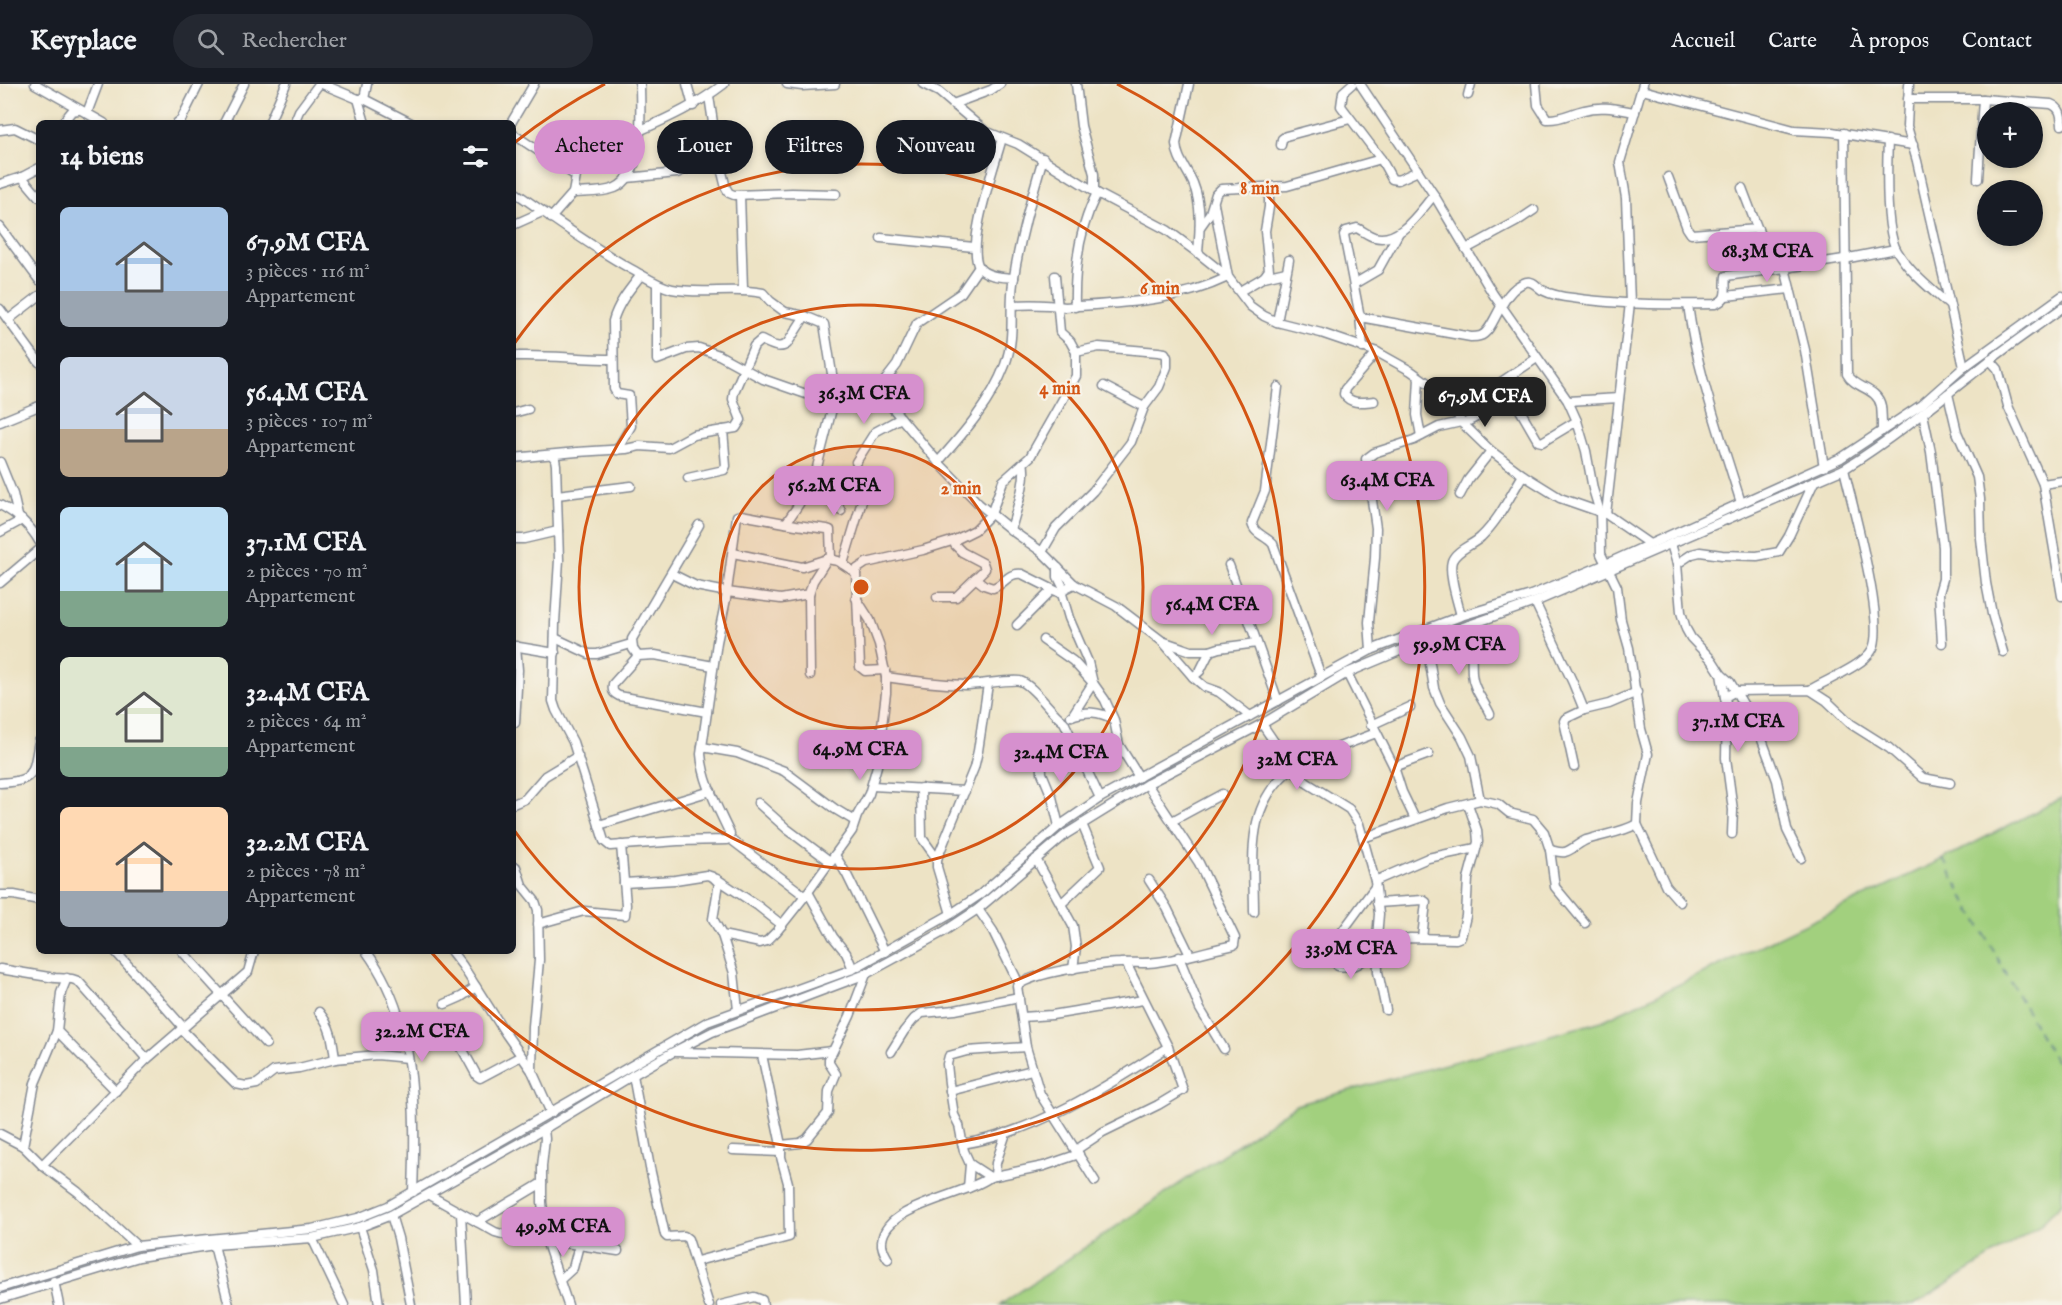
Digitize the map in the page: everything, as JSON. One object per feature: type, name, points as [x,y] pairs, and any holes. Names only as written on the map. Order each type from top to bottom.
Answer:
[{"type":"street","points":[[35,84],[98,120]]},
{"type":"street","points":[[64,120],[68,115],[82,111],[98,84]]},
{"type":"street","points":[[181,120],[199,84]]},
{"type":"street","points":[[227,120],[244,84]]},
{"type":"street","points":[[269,120],[286,84]]},
{"type":"street","points":[[295,120],[299,111],[320,84],[361,99],[405,120]]},
{"type":"street","points":[[364,120],[361,99],[367,84]]},
{"type":"street","points":[[640,84],[640,120]]},
{"type":"street","points":[[687,84],[693,106]]},
{"type":"street","points":[[645,128],[693,106],[724,84]]},
{"type":"street","points":[[787,84],[835,84]]},
{"type":"street","points":[[923,84],[939,92],[986,131],[1018,144],[1096,192],[1167,231],[1228,277],[1255,310],[1277,322],[1321,333],[1377,352],[1411,371],[1443,394],[1454,406],[1462,423],[1491,451],[1523,475],[1560,498],[1603,513],[1648,543]]},
{"type":"street","points":[[939,92],[944,84]]},
{"type":"street","points":[[953,104],[1000,84]]},
{"type":"street","points":[[1075,307],[1077,256],[1088,211],[1096,192],[1094,174],[1081,126],[1076,84]]},
{"type":"street","points":[[1189,84],[1176,152],[1192,181],[1197,196],[1200,226],[1198,253]]},
{"type":"street","points":[[1352,84],[1343,92],[1341,106],[1381,159],[1392,179],[1398,180],[1418,171]]},
{"type":"street","points":[[1360,84],[1434,195],[1501,305],[1568,401],[1587,451],[1593,489],[1603,513]]},
{"type":"street","points":[[1468,95],[1471,84]]},
{"type":"street","points":[[1536,84],[1538,105],[1547,119],[1596,108],[1610,107],[1635,112]]},
{"type":"street","points":[[1909,84],[1907,126],[1964,367]]},
{"type":"street","points":[[513,120],[532,85]]},
{"type":"street","points":[[1680,902],[1666,886],[1637,824],[1638,803],[1648,754],[1641,729],[1637,692],[1621,620],[1617,587],[1602,554],[1603,513],[1630,303],[1626,198],[1620,162],[1635,112],[1643,87],[1794,130],[1844,133],[1913,145]]},
{"type":"street","points":[[709,96],[713,120]]},
{"type":"street","points":[[1908,99],[1983,99],[2051,104],[2057,106],[2061,113],[2062,125]]},
{"type":"street","points":[[1978,179],[1983,99]]},
{"type":"street","points":[[1281,145],[1282,139],[1286,136],[1350,119]]},
{"type":"street","points":[[0,130],[15,128],[36,138]]},
{"type":"street","points":[[1844,133],[1846,374],[1851,381],[1876,396],[1881,405],[1882,431]]},
{"type":"street","points":[[516,136],[576,176],[573,193],[551,218]]},
{"type":"street","points":[[1002,138],[974,247],[979,267],[990,274],[1014,278]]},
{"type":"street","points":[[1888,140],[1887,180],[1895,249],[1916,275],[1949,305]]},
{"type":"street","points":[[938,462],[975,419],[1005,365],[1013,334],[1014,278],[1025,224],[1043,158]]},
{"type":"street","points":[[1200,226],[1210,213],[1216,194],[1221,189],[1269,188],[1297,184],[1381,159]]},
{"type":"street","points":[[0,184],[36,170]]},
{"type":"street","points":[[573,193],[616,188],[629,174]]},
{"type":"street","points":[[627,178],[667,174]]},
{"type":"street","points":[[722,174],[726,188],[734,195],[836,194]]},
{"type":"street","points":[[22,177],[36,194]]},
{"type":"street","points":[[1668,177],[1691,234],[1758,229]]},
{"type":"street","points":[[1264,277],[1269,270],[1265,231],[1269,188]]},
{"type":"street","points":[[1742,188],[1773,269]]},
{"type":"street","points":[[516,193],[582,240],[657,284],[673,289],[726,291],[743,289],[763,292],[770,301],[785,312],[823,323],[826,327],[835,386],[833,405],[815,475],[806,485],[799,504],[786,523]]},
{"type":"street","points":[[740,195],[743,289]]},
{"type":"street","points":[[1354,284],[1378,270],[1398,234],[1434,195]]},
{"type":"street","points":[[1214,204],[1228,277]]},
{"type":"street","points":[[1466,249],[1534,210]]},
{"type":"street","points":[[516,224],[542,212]]},
{"type":"street","points":[[0,227],[36,276]]},
{"type":"street","points":[[1363,348],[1360,317],[1344,235],[1346,231],[1357,228],[1373,237],[1385,238],[1398,234]]},
{"type":"street","points":[[881,238],[974,247]]},
{"type":"street","points":[[1726,296],[1726,276],[1844,260],[1895,249]]},
{"type":"street","points":[[1277,322],[1289,260]]},
{"type":"street","points":[[879,394],[882,383],[897,365],[917,323],[961,293],[979,267]]},
{"type":"street","points":[[1785,268],[1805,350],[1824,467]]},
{"type":"street","points":[[1240,291],[1264,277],[1286,272]]},
{"type":"street","points":[[617,450],[632,423],[628,396],[616,394],[614,389],[614,321],[625,295],[641,275]]},
{"type":"street","points":[[1055,276],[1060,332],[1070,341],[1076,352],[1076,376],[1073,384],[1034,450],[1003,481],[991,514],[975,530],[955,540],[866,563],[857,569],[856,598],[860,667],[865,671],[907,680],[963,685],[1015,681],[1025,684],[1064,722],[1100,798]]},
{"type":"street","points":[[1013,305],[1029,303],[1075,307],[1136,303],[1213,284],[1228,277]]},
{"type":"street","points":[[1360,317],[1471,337],[1481,336],[1487,331],[1509,294],[1521,285],[1531,282],[1550,294],[1574,298],[1688,305],[1715,304],[1726,296],[1790,289]]},
{"type":"street","points":[[657,284],[657,360],[686,349],[699,348],[719,355],[745,370],[806,394],[814,395],[835,386],[879,394],[938,462],[991,514],[1042,552],[1074,584],[1116,606],[1162,641],[1204,687],[1219,692],[1250,716]]},
{"type":"street","points":[[0,1299],[139,1257],[214,1245],[312,1238],[360,1227],[391,1215],[544,1130],[633,1074],[712,1032],[866,974],[944,932],[978,909],[1066,834],[1147,784],[1262,724],[1347,673],[1426,640],[1535,602],[1608,567],[1648,543],[1841,458],[1921,405],[1964,367],[2062,296]]},
{"type":"street","points":[[8,320],[36,298]]},
{"type":"street","points":[[1688,305],[1701,373],[1714,422],[1741,503]]},
{"type":"street","points":[[0,1288],[137,1246],[312,1229],[358,1218],[413,1192],[708,1022],[853,969],[885,952],[981,894],[1059,826],[1100,798],[1371,650],[1461,616],[1531,595],[1671,544],[1844,469],[1923,414],[1990,360],[2062,308]]},
{"type":"street","points":[[0,309],[36,355]]},
{"type":"street","points":[[516,458],[647,446],[669,448],[693,435],[736,428],[740,423],[733,395],[754,346],[761,340],[777,347],[784,347],[805,316]]},
{"type":"street","points":[[1042,552],[1056,528],[1093,492],[1124,453],[1131,442],[1144,407],[1159,387],[1167,367],[1165,353],[1099,347],[1076,352]]},
{"type":"street","points":[[1374,401],[1357,403],[1346,398],[1344,394],[1345,389],[1377,352]]},
{"type":"street","points":[[516,357],[547,355],[570,356],[578,359],[614,359]]},
{"type":"street","points":[[1498,384],[1537,358]]},
{"type":"street","points":[[1990,360],[1998,369],[2008,406],[2043,484],[2062,596]]},
{"type":"street","points":[[1419,378],[1417,415],[1421,436]]},
{"type":"street","points":[[1104,386],[1144,407]]},
{"type":"street","points":[[1278,387],[1265,491],[1252,522],[1257,532],[1273,544],[1321,676]]},
{"type":"street","points":[[1948,394],[1957,432],[1977,477],[1986,583],[2003,652]]},
{"type":"street","points":[[1568,401],[1619,398]]},
{"type":"street","points":[[0,422],[36,407]]},
{"type":"street","points":[[1371,650],[1369,622],[1375,567],[1376,528],[1366,459],[1374,453],[1439,427],[1462,423],[1494,408]]},
{"type":"street","points":[[516,412],[528,409]]},
{"type":"street","points":[[1520,410],[1538,441],[1542,442],[1577,421]]},
{"type":"street","points":[[1923,414],[1943,547],[1943,579],[1939,593],[1942,643]]},
{"type":"street","points":[[855,462],[875,432],[901,418]]},
{"type":"street","points":[[688,478],[724,470],[726,466],[723,430]]},
{"type":"street","points":[[1460,495],[1468,480],[1491,451]]},
{"type":"street","points":[[552,455],[556,465],[559,560],[554,704],[573,742],[606,844],[610,846],[727,840],[729,838]]},
{"type":"street","points":[[0,462],[20,518]]},
{"type":"street","points":[[1011,530],[1023,481],[1023,463]]},
{"type":"street","points":[[1725,697],[1736,691],[1810,690],[1860,662],[1872,650],[1877,634],[1867,563],[1844,469]]},
{"type":"street","points":[[1371,494],[1434,475]]},
{"type":"street","points":[[1461,616],[1452,560],[1479,539],[1496,520],[1523,475]]},
{"type":"street","points":[[813,478],[841,487],[843,491],[838,505],[841,511]]},
{"type":"street","points":[[2043,484],[2062,481]]},
{"type":"street","points":[[1677,564],[1692,554],[1700,552],[1757,556],[1779,552],[1814,483]]},
{"type":"street","points":[[557,495],[631,486]]},
{"type":"street","points":[[843,564],[865,491]]},
{"type":"street","points":[[0,505],[20,518],[36,536]]},
{"type":"street","points":[[729,838],[730,834],[702,768],[702,747],[737,516],[830,531],[829,559],[813,581],[809,594],[810,675]]},
{"type":"street","points":[[0,532],[20,518]]},
{"type":"street","points":[[555,638],[589,654],[597,654],[631,644],[699,525]]},
{"type":"street","points":[[516,539],[558,531]]},
{"type":"street","points":[[937,597],[956,597],[985,568],[984,564],[962,552],[955,544],[955,540]]},
{"type":"street","points":[[1671,544],[1677,564],[1681,612],[1686,629],[1721,674],[1730,682],[1764,742],[1777,780],[1788,830],[1801,858]]},
{"type":"street","points":[[0,583],[36,553]]},
{"type":"street","points":[[733,553],[802,567],[829,559],[843,564],[856,573]]},
{"type":"street","points":[[1229,565],[1278,701]]},
{"type":"street","points":[[1058,568],[1058,577],[1085,669],[1105,700],[1114,720],[1119,745],[1138,777]]},
{"type":"street","points":[[975,578],[993,588],[1000,586],[1006,578],[1016,573],[1052,590],[1063,592],[1074,584]]},
{"type":"street","points":[[672,574],[696,586],[727,592],[781,599],[809,594]]},
{"type":"street","points":[[1017,625],[1052,590]]},
{"type":"street","points":[[722,935],[764,943],[807,894],[852,831],[872,786],[877,766],[886,693],[885,674],[879,644],[870,620],[856,598]]},
{"type":"street","points":[[1535,602],[1574,683],[1584,710]]},
{"type":"street","points":[[1469,626],[1472,637],[1472,674],[1480,698],[1490,714]]},
{"type":"street","points":[[1043,640],[1085,669]]},
{"type":"street","points":[[1426,640],[1434,688],[1471,756],[1480,800]]},
{"type":"street","points":[[1162,641],[1191,651],[1210,651],[1257,643]]},
{"type":"street","points":[[631,644],[638,656]]},
{"type":"street","points":[[516,646],[555,653]]},
{"type":"street","points":[[1193,677],[1200,671],[1210,651]]},
{"type":"street","points":[[516,654],[518,670],[516,705]]},
{"type":"street","points":[[707,712],[619,696],[612,690],[613,684],[638,656],[655,655],[713,666]]},
{"type":"street","points":[[1347,673],[1394,767],[1402,792],[1415,819]]},
{"type":"street","points":[[1721,674],[1727,722],[1725,758],[1732,810],[1732,834]]},
{"type":"street","points":[[1072,716],[1093,683]]},
{"type":"street","points":[[951,914],[937,867],[937,859],[965,791],[978,751],[988,684]]},
{"type":"street","points":[[1810,690],[1827,701],[1851,724],[1889,748],[1923,778],[1950,783]]},
{"type":"street","points":[[1574,767],[1565,718],[1637,692]]},
{"type":"street","points":[[1371,724],[1410,707]]},
{"type":"street","points":[[1064,722],[1072,716],[1085,712],[1095,712],[1114,720]]},
{"type":"street","points":[[1262,724],[1292,768],[1307,783],[1349,809],[1359,824],[1375,884],[1378,972],[1386,1010]]},
{"type":"street","points":[[1339,747],[1376,733]]},
{"type":"street","points":[[1041,745],[1042,773],[1052,797],[1059,826]]},
{"type":"street","points":[[702,747],[737,753],[784,771],[855,820]]},
{"type":"street","points":[[0,783],[20,782],[27,778],[32,770],[36,753]]},
{"type":"street","points":[[1394,767],[1429,754]]},
{"type":"street","points":[[516,803],[525,799],[545,776],[578,756]]},
{"type":"street","points":[[1254,912],[1255,823],[1266,796],[1282,776],[1292,768]]},
{"type":"street","points":[[1095,1181],[1040,1094],[1026,1047],[1016,990],[1019,984],[1031,978],[1073,969],[1126,963],[1152,963],[1190,955],[1234,945],[1235,938],[1199,863],[1147,784]]},
{"type":"street","points":[[872,786],[965,791]]},
{"type":"street","points":[[921,788],[922,838],[937,859]]},
{"type":"street","points":[[599,825],[711,791]]},
{"type":"street","points":[[1172,821],[1222,794]]},
{"type":"street","points":[[1363,838],[1415,819],[1480,800],[1498,804],[1509,813],[1533,819],[1544,832],[1550,850],[1555,887],[1585,923]]},
{"type":"street","points":[[758,803],[787,829],[833,858],[847,875],[885,952]]},
{"type":"street","points":[[1468,804],[1477,830],[1478,842],[1468,879],[1466,916],[1461,937],[1456,939],[1422,938],[1378,946],[1358,966],[1349,968],[1338,966],[1331,956],[1336,940],[1375,884],[1428,858],[1476,848]]},
{"type":"street","points":[[1061,904],[1100,867],[1082,824]]},
{"type":"street","points":[[1550,850],[1564,852],[1582,842],[1601,835],[1626,831],[1637,824]]},
{"type":"street","points":[[729,838],[807,894],[833,937],[846,953],[853,969]]},
{"type":"street","points":[[538,924],[584,911],[625,915],[621,845]]},
{"type":"street","points":[[1036,859],[1076,936],[1073,969]]},
{"type":"street","points":[[516,867],[522,885],[535,900],[538,910],[539,960],[533,1026],[532,1071]]},
{"type":"street","points":[[624,883],[707,875],[759,906],[782,925]]},
{"type":"street","points":[[717,879],[719,887],[713,919],[722,935],[734,973],[738,1010]]},
{"type":"street","points":[[1149,880],[1167,908],[1190,955]]},
{"type":"street","points":[[0,895],[36,899]]},
{"type":"street","points":[[1377,903],[1423,900],[1426,902],[1422,938]]},
{"type":"street","points":[[978,909],[993,931],[1019,984]]},
{"type":"street","points":[[118,954],[182,1028],[236,1083],[241,1085],[257,1084],[277,1070],[299,1068],[335,1059],[377,1055],[408,1059]]},
{"type":"street","points":[[185,954],[266,1044]]},
{"type":"street","points":[[42,1165],[147,1059],[248,972],[253,954]]},
{"type":"street","points":[[368,954],[388,987],[405,1041],[415,1117],[413,1192]]},
{"type":"street","points":[[453,954],[532,1071],[551,1113]]},
{"type":"street","points":[[1179,957],[1200,1009],[1224,1049]]},
{"type":"street","points":[[888,1259],[882,1241],[884,1233],[895,1219],[982,1183],[993,1176],[1044,1166],[1077,1152],[1103,1132],[1182,1092],[1181,1079],[1168,1047],[1126,963]]},
{"type":"street","points":[[0,969],[78,981],[147,1059]]},
{"type":"street","points":[[733,1150],[781,1148],[800,1143],[807,1139],[828,1113],[829,1091],[836,1074],[828,1061],[850,1016],[866,974]]},
{"type":"street","points":[[23,1146],[35,1083],[57,1031],[61,993],[67,978]]},
{"type":"street","points":[[445,1004],[476,987]]},
{"type":"street","points":[[891,1052],[904,1031],[922,1013],[955,1010],[1019,997]]},
{"type":"street","points":[[1022,1017],[1052,1015],[1143,1000]]},
{"type":"street","points":[[319,1012],[326,1021],[332,1037],[335,1059]]},
{"type":"street","points":[[405,1041],[448,1027],[480,1078],[521,1056]]},
{"type":"street","points":[[57,1031],[116,1091]]},
{"type":"street","points":[[968,1188],[970,1164],[962,1144],[950,1091],[946,1064],[949,1056],[967,1051],[1026,1047]]},
{"type":"street","points":[[962,1144],[1006,1133],[1053,1115],[1110,1084],[1168,1047]]},
{"type":"street","points":[[673,1052],[796,1055],[832,1052]]},
{"type":"street","points":[[697,1261],[789,1237],[788,1183],[762,1055]]},
{"type":"street","points":[[950,1091],[1032,1070]]},
{"type":"street","points":[[633,1074],[665,1235],[667,1238],[687,1237],[697,1261],[709,1305]]},
{"type":"street","points":[[544,1130],[542,1183],[546,1240],[568,1305]]},
{"type":"street","points":[[993,1176],[1006,1133]]},
{"type":"street","points":[[0,1134],[23,1146],[137,1246]]},
{"type":"street","points":[[966,1155],[980,1141]]},
{"type":"street","points":[[970,1164],[993,1176]]},
{"type":"street","points":[[477,1222],[542,1183]]},
{"type":"street","points":[[429,1195],[495,1232],[519,1239],[546,1240],[618,1251]]},
{"type":"street","points":[[461,1214],[466,1305]]},
{"type":"street","points":[[391,1215],[398,1238],[411,1305]]},
{"type":"street","points":[[360,1227],[374,1270],[379,1305]]},
{"type":"street","points":[[312,1238],[344,1305]]},
{"type":"street","points":[[214,1245],[229,1305]]},
{"type":"street","points":[[561,1279],[573,1268],[579,1245]]},
{"type":"street","points":[[54,1281],[59,1305]]},
{"type":"street","points":[[721,1305],[754,1297],[762,1300],[763,1305]]},
{"type":"green space","points":[[2062,798],[2062,1203],[2039,1226],[1914,1305],[1000,1305],[1296,1105],[1602,1021],[1943,859]]},
{"type":"ferry route","points":[[1943,859],[2062,1072]]}]
